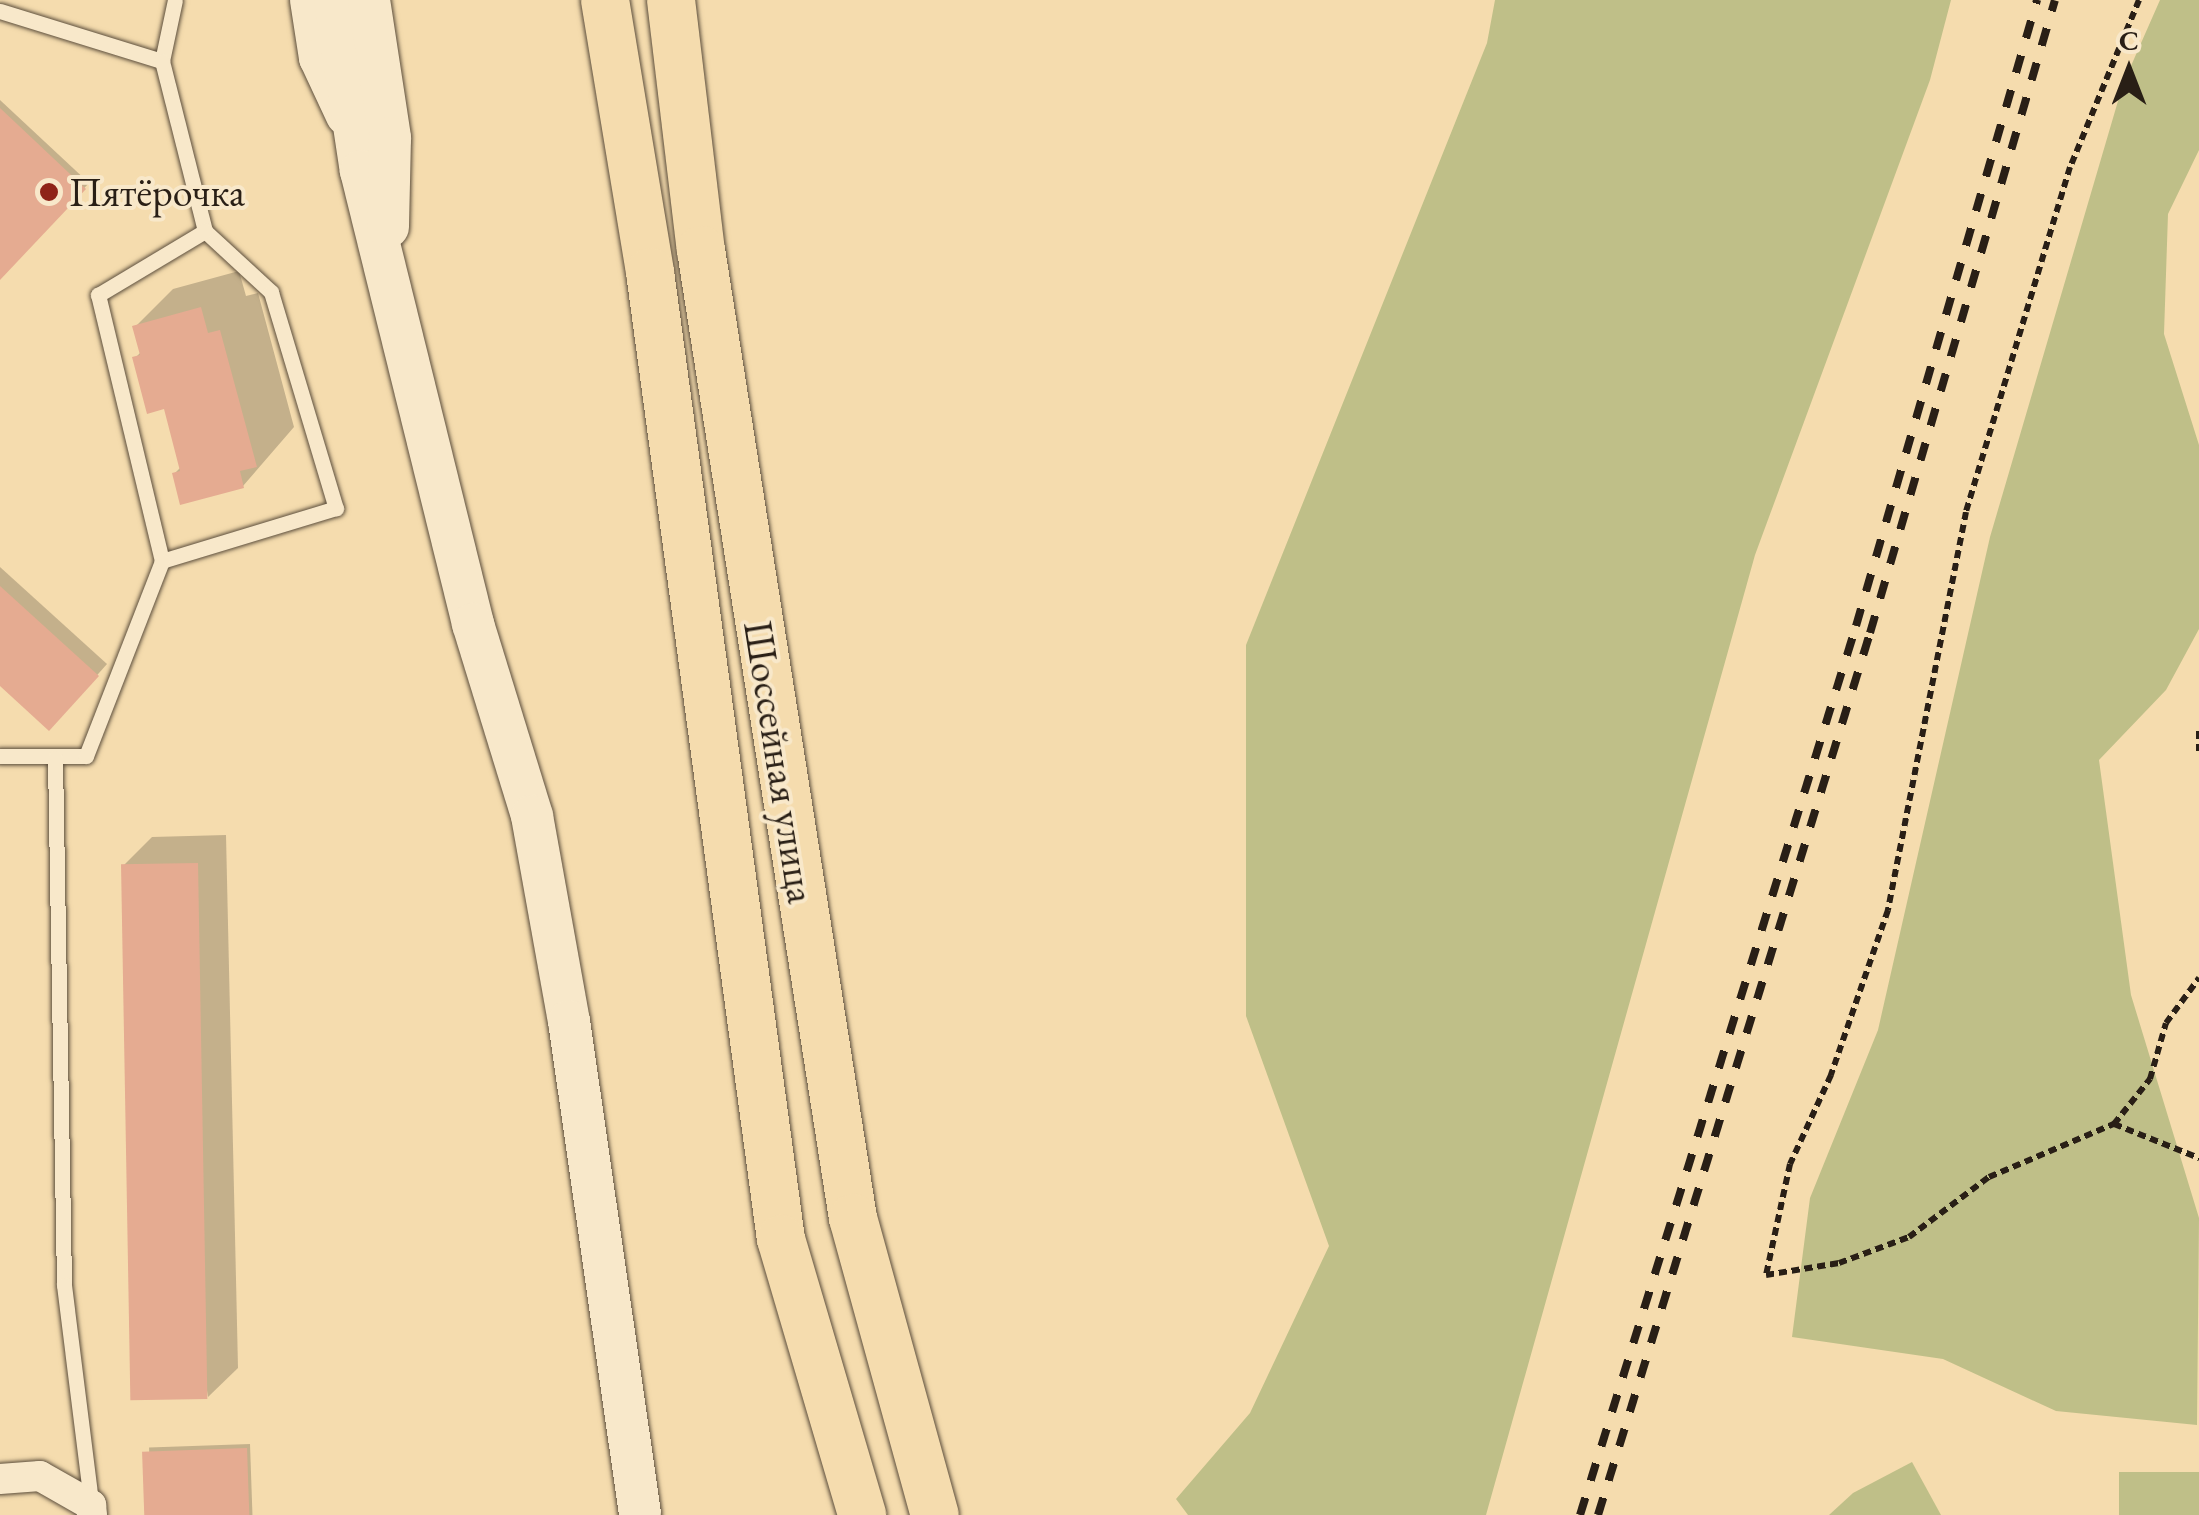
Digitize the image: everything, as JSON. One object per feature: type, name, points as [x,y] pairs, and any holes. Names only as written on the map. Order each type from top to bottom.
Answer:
[{"type":"main road","points":[[335,0],[356,140],[389,282],[473,624],[532,816],[569,1021],[640,1515]]},
{"type":"main road","points":[[369,0],[390,138],[389,282]]},
{"type":"main road","name":"Шоссейная улица","points":[[605,0],[650,272],[781,1239],[862,1515]]},
{"type":"main road","name":"Шоссейная улица","points":[[671,0],[701,250],[853,1218],[936,1515]]},
{"type":"street","points":[[309,0],[318,58],[356,140]]},
{"type":"street","points":[[0,1478],[40,1476],[91,1510]]},
{"type":"lane","points":[[162,561],[336,508],[272,292],[205,231],[162,61],[176,0]]},
{"type":"lane","points":[[0,11],[162,61]]},
{"type":"lane","points":[[0,756],[86,756],[162,561],[98,295],[205,231]]},
{"type":"lane","points":[[55,758],[64,1284],[91,1510]]},
{"type":"path","points":[[2139,0],[2070,167],[1966,512],[1888,910],[1831,1075],[1790,1164],[1766,1276],[1839,1263],[1910,1237],[1989,1176],[2114,1124],[2150,1079],[2166,1022],[2199,978]]},
{"type":"path","points":[[2199,731],[2199,751]]},
{"type":"path","points":[[2114,1124],[2199,1158]]},
{"type":"green space","points":[[1495,0],[1951,0],[1930,80],[1755,555],[1486,1515],[1188,1515],[1176,1499],[1250,1413],[1329,1246],[1246,1016],[1246,645],[1487,43]]},
{"type":"green space","points":[[2160,0],[2199,0],[2199,150],[2168,214],[2164,334],[2199,445],[2199,629],[2166,690],[2099,760],[2131,995],[2199,1218],[2197,1425],[2056,1411],[1943,1359],[1792,1337],[1810,1198],[1878,1030],[1990,537],[2123,84]]},
{"type":"green space","points":[[1912,1462],[1941,1515],[1829,1515],[1853,1493]]},
{"type":"green space","points":[[2119,1472],[2199,1472],[2199,1515],[2119,1515]]},
{"type":"building","points":[[0,108],[86,189],[0,280]]},
{"type":"building","points":[[201,307],[208,333],[220,330],[257,467],[240,471],[244,488],[180,505],[172,473],[180,471],[164,409],[147,414],[132,357],[140,355],[132,326]]},
{"type":"building","points":[[0,586],[99,676],[49,731],[0,686]]},
{"type":"building","points":[[198,863],[207,1399],[130,1400],[121,864]]},
{"type":"building","points":[[247,1448],[249,1515],[144,1515],[142,1452]]},
{"type":"railway","points":[[1580,1515],[1856,626],[2037,0]]},
{"type":"railway","points":[[1598,1515],[1870,633],[2055,0]]},
{"type":"place","name":"Пятёрочка","points":[[49,192]]}]
